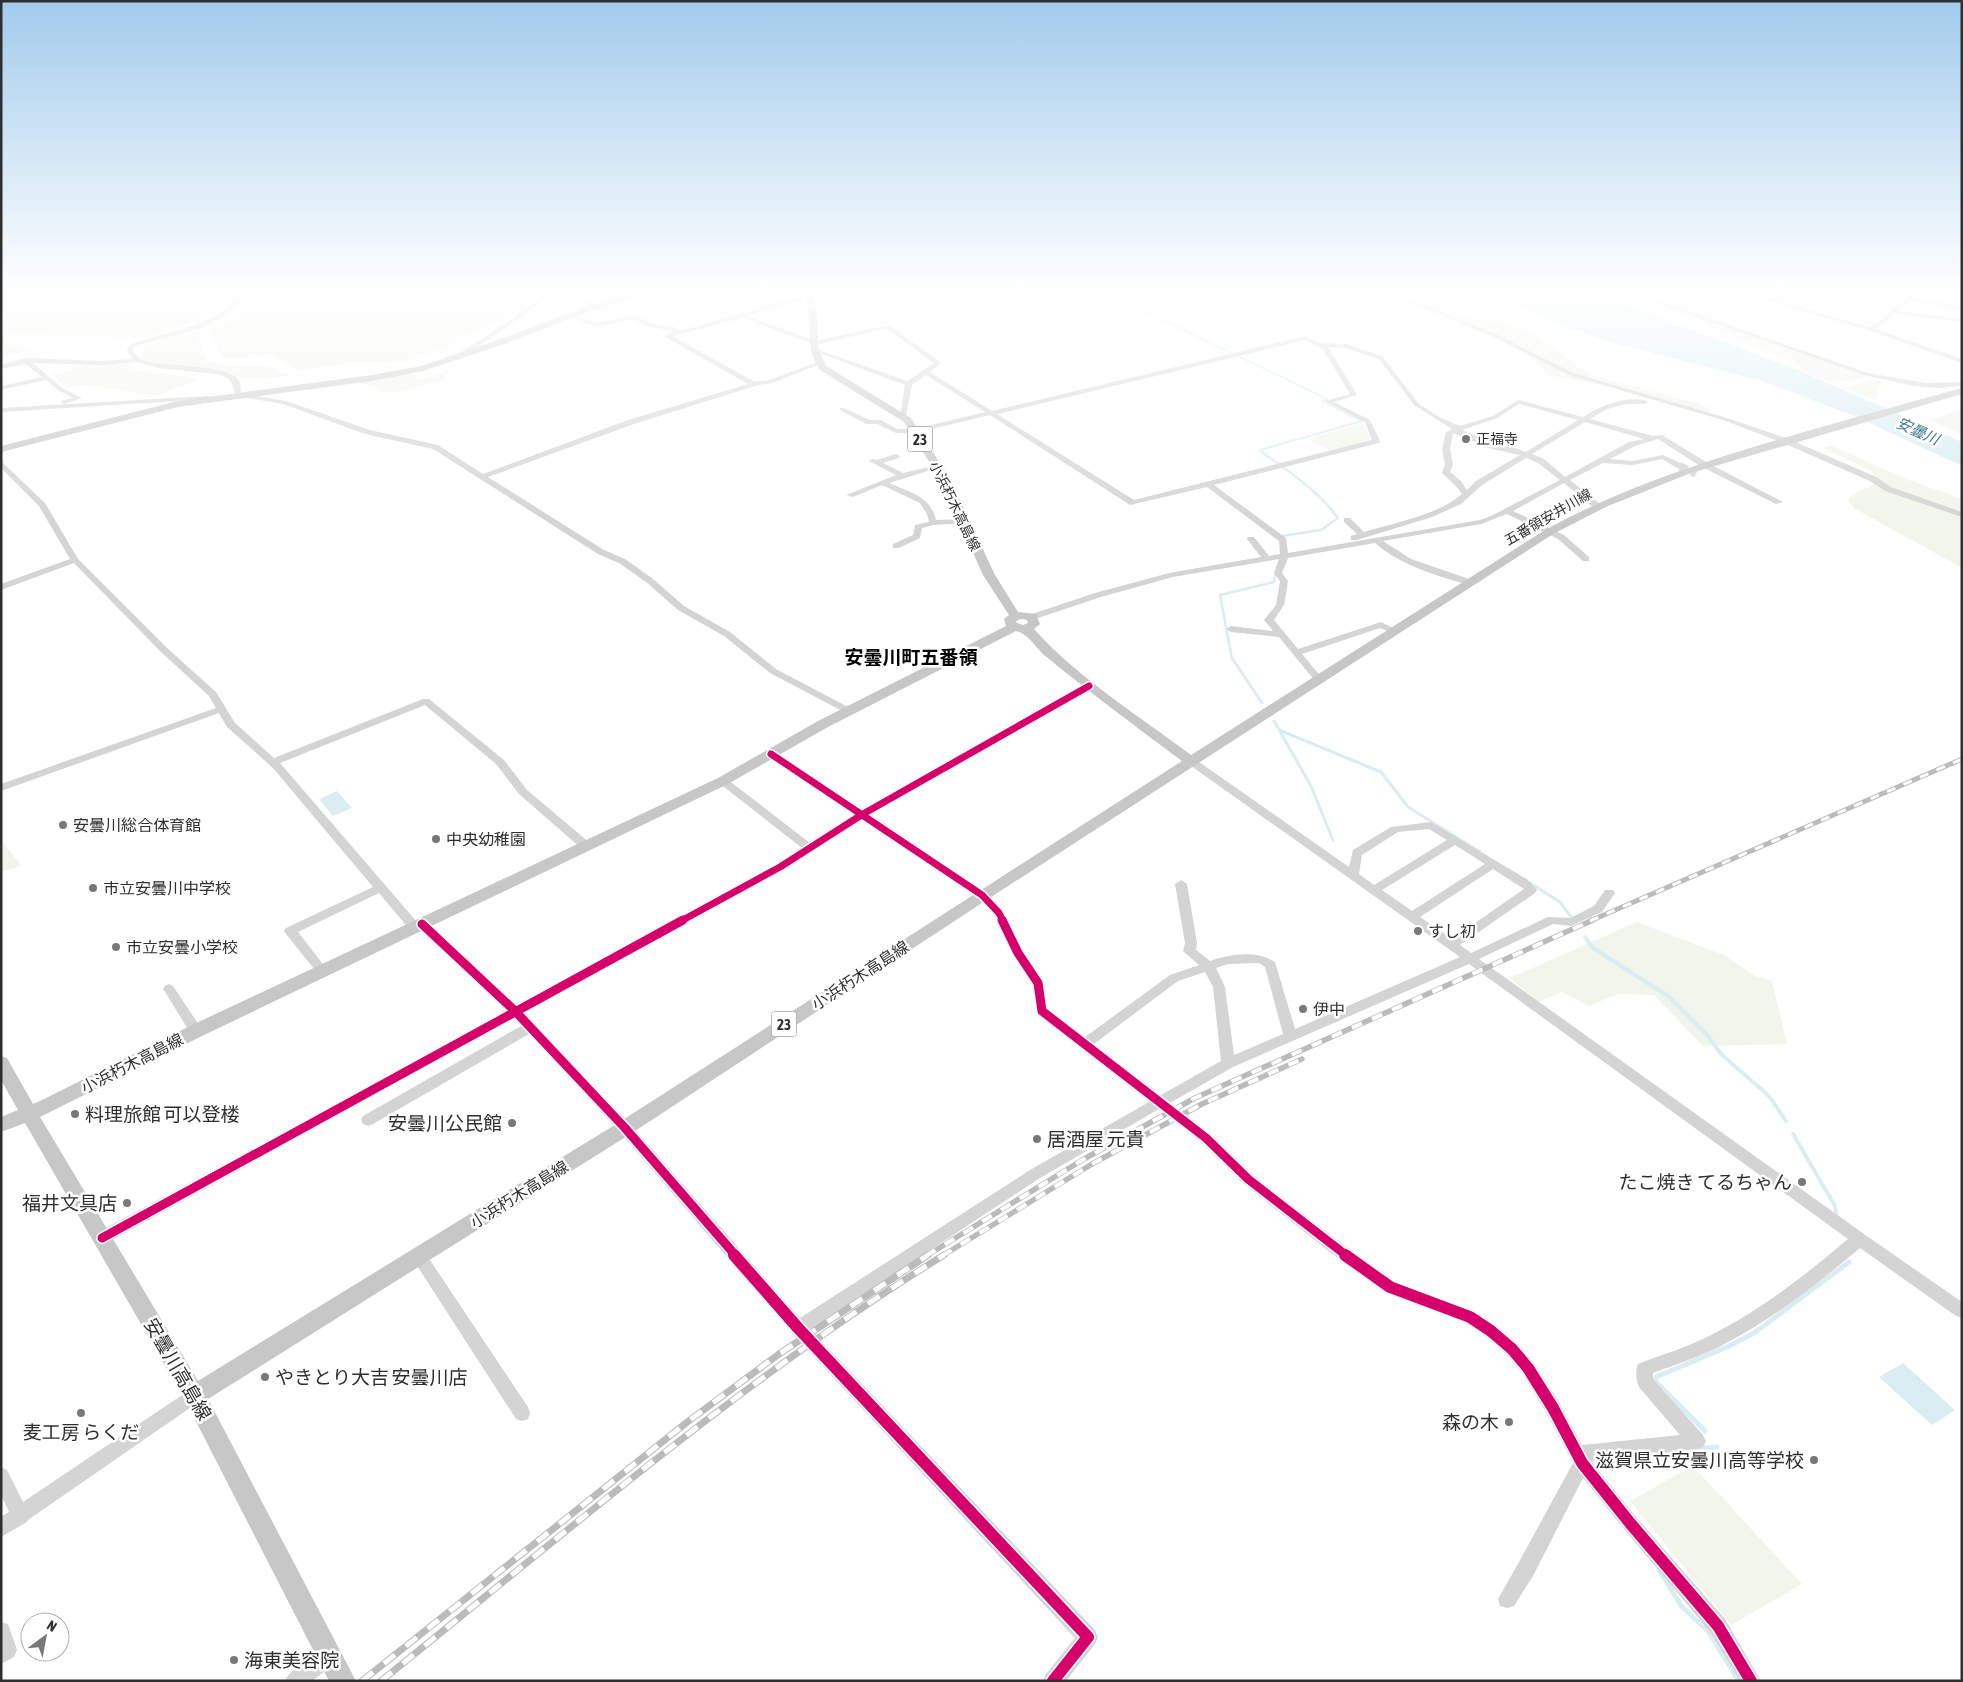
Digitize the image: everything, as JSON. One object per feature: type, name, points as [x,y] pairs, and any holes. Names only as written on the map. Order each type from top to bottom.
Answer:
[{"type":"main road","points":[[1,449],[178,404],[372,378],[405,371]]},
{"type":"main road","name":"小浜朽木高島線","points":[[194,1395],[625,1128],[1191,761],[1089,686],[1046,649],[1022,622],[989,575],[938,467],[908,420],[829,371]]},
{"type":"main road","name":"五番領安井川線","points":[[1191,761],[1469,582],[1549,532],[1596,506],[1646,484],[1707,463],[1962,391]]},
{"type":"main road","name":"小浜朽木高島線","points":[[1,1125],[30,1113],[196,1031],[723,781],[848,711],[1022,622]]},
{"type":"main road","name":"安曇川高島線","points":[[1,1063],[194,1395],[343,1681]]},
{"type":"street","points":[[39,371],[60,389],[79,398],[43,408]]},
{"type":"street","points":[[214,371],[230,375],[235,380],[238,395],[284,402],[368,432],[434,447],[601,552],[622,561],[650,580],[681,608],[727,634],[773,671],[802,684],[848,711]]},
{"type":"street","points":[[731,371],[754,384]]},
{"type":"street","points":[[482,477],[631,422],[754,384],[770,382],[798,371]]},
{"type":"street","points":[[878,371],[908,384]]},
{"type":"street","points":[[842,409],[869,422],[878,422],[896,431],[915,431],[1163,371]]},
{"type":"street","points":[[908,384],[926,372],[1133,503],[1376,442],[1368,421],[1328,401],[1354,395],[1339,371]]},
{"type":"street","points":[[1393,371],[1416,404],[1437,418],[1495,447],[1527,454],[1541,461],[1596,506]]},
{"type":"street","points":[[1568,371],[1579,377],[1718,417],[1785,441],[1873,479],[1888,489],[1962,515]]},
{"type":"street","points":[[1859,371],[1905,383],[1933,387],[1962,384]]},
{"type":"street","points":[[1,388],[46,378]]},
{"type":"street","points":[[902,416],[908,384]]},
{"type":"street","points":[[1,408],[17,410],[220,398]]},
{"type":"street","points":[[1327,548],[1429,515],[1458,502],[1479,483],[1605,407],[1617,402],[1628,401],[1658,404],[1718,417]]},
{"type":"street","points":[[1466,495],[1458,483],[1446,473],[1449,464],[1446,449],[1450,432],[1495,417],[1518,402],[1651,438]]},
{"type":"street","points":[[1022,622],[1098,595],[1172,575],[1481,522],[1506,511],[1632,444],[1651,438],[1659,437],[1779,502]]},
{"type":"street","points":[[896,456],[875,462],[902,475]]},
{"type":"street","points":[[1600,460],[1633,463],[1663,457],[1680,466]]},
{"type":"street","points":[[1,463],[42,504],[75,560],[163,649],[213,694],[231,725],[273,762],[380,888],[418,925],[516,1012],[625,1128],[798,1328],[1088,1636],[1054,1681]]},
{"type":"street","points":[[850,495],[902,475],[938,467]]},
{"type":"street","points":[[883,483],[923,501],[931,514],[933,523]]},
{"type":"street","points":[[1208,484],[1283,540],[1284,556],[1278,573],[1284,581],[1280,605],[1269,620],[1318,679]]},
{"type":"street","points":[[1506,511],[1568,542],[1579,555],[1586,559]]},
{"type":"street","points":[[1347,520],[1362,536]]},
{"type":"street","points":[[896,546],[917,536],[918,527],[933,523],[964,521]]},
{"type":"street","points":[[1251,539],[1267,559]]},
{"type":"street","points":[[1378,540],[1385,548],[1408,560],[1469,582]]},
{"type":"street","points":[[1,587],[75,560]]},
{"type":"street","points":[[1296,653],[1381,625],[1394,630]]},
{"type":"street","points":[[1231,629],[1282,635]]},
{"type":"street","points":[[102,1238],[656,936],[810,848],[863,814],[1089,686]]},
{"type":"street","points":[[273,762],[426,701],[500,762],[523,792],[586,846]]},
{"type":"street","points":[[1,788],[222,709]]},
{"type":"street","points":[[771,754],[982,895],[999,913],[1018,953],[1038,983],[1042,1011],[1206,1138],[1248,1179],[1336,1248],[1390,1287],[1470,1317],[1491,1331],[1512,1349],[1528,1368],[1553,1408],[1580,1458],[1630,1523],[1718,1626],[1751,1681]]},
{"type":"street","points":[[1191,761],[1452,945],[1859,1239],[1962,1311]]},
{"type":"street","points":[[723,781],[810,848]]},
{"type":"street","points":[[1353,875],[1357,852],[1395,829],[1431,825],[1524,883],[1531,890],[1452,945]]},
{"type":"street","points":[[1374,890],[1455,840]]},
{"type":"street","points":[[1412,917],[1493,864]]},
{"type":"street","points":[[1181,884],[1191,943],[1189,951],[1208,966],[1219,987],[1228,1063]]},
{"type":"street","points":[[323,972],[290,932],[380,888]]},
{"type":"street","points":[[798,1328],[1035,1174],[1228,1063],[1470,958],[1552,920],[1571,922],[1598,909],[1609,893]]},
{"type":"street","points":[[1085,1044],[1174,978],[1227,960],[1261,958],[1271,965],[1290,1036]]},
{"type":"street","points":[[169,989],[196,1031]]},
{"type":"street","points":[[368,1120],[530,1027]]},
{"type":"street","points":[[1580,1458],[1697,1441],[1646,1382],[1644,1368],[1709,1344],[1773,1308],[1809,1282],[1859,1239]]},
{"type":"street","points":[[419,1256],[522,1413]]},
{"type":"street","points":[[1,1528],[194,1395]]},
{"type":"street","points":[[1507,1599],[1526,1569],[1580,1458]]},
{"type":"street","points":[[1,1476],[21,1516]]},
{"type":"street","points":[[1,1631],[6,1650],[1,1654]]},
{"type":"street","points":[[295,1681],[329,1656]]},
{"type":"shaded area","points":[[63,371],[150,371],[199,379],[157,396],[83,385],[67,387],[51,375]]},
{"type":"shaded area","points":[[222,371],[280,371],[290,376],[243,380]]},
{"type":"shaded area","points":[[448,371],[442,381],[398,392],[383,392],[376,387],[362,384],[360,381],[408,373],[422,379]]},
{"type":"shaded area","points":[[1545,371],[1586,371],[1591,375],[1700,404],[1712,410],[1707,414],[1699,413],[1601,385],[1552,376]]},
{"type":"shaded area","points":[[1807,371],[1862,371],[1872,375],[1836,384]]},
{"type":"shaded area","points":[[1872,380],[1882,381],[1875,400],[1843,388]]},
{"type":"shaded area","points":[[1962,409],[1962,434],[1930,420]]},
{"type":"shaded area","points":[[1363,423],[1372,441],[1331,451],[1308,439]]},
{"type":"shaded area","points":[[1832,446],[1906,479],[1962,499],[1962,568],[1854,508],[1848,501],[1851,496],[1878,482],[1872,471],[1823,448]]},
{"type":"shaded area","points":[[1,840],[21,865],[1,873]]},
{"type":"shaded area","points":[[1637,922],[1724,955],[1755,976],[1772,981],[1787,1044],[1703,1046],[1654,995],[1618,994],[1589,1006],[1562,992],[1538,1002],[1510,978]]},
{"type":"shaded area","points":[[1693,1466],[1802,1584],[1731,1625],[1630,1501]]},
{"type":"water","name":"安曇川","points":[[1725,371],[1801,371],[1962,442],[1962,466],[1859,418],[1763,381]]},
{"type":"water","points":[[337,791],[352,808],[333,816],[319,799]]},
{"type":"water","points":[[1903,1363],[1955,1410],[1932,1425],[1879,1377]]},
{"type":"waterway","points":[[1265,454],[1260,450],[1362,421],[1322,401],[1327,399],[1270,371]]},
{"type":"waterway","points":[[1263,453],[1313,491],[1338,518],[1321,530],[1282,536]]},
{"type":"waterway","points":[[1232,659],[1220,595],[1274,582],[1276,572]]},
{"type":"waterway","points":[[1232,658],[1262,703]]},
{"type":"waterway","points":[[1274,721],[1279,730]]},
{"type":"waterway","points":[[1279,730],[1381,772],[1408,807],[1480,852]]},
{"type":"waterway","points":[[1279,730],[1311,786],[1333,840]]},
{"type":"waterway","points":[[1530,883],[1560,902],[1571,917]]},
{"type":"waterway","points":[[1585,937],[1593,948],[1668,996],[1708,1036],[1721,1054],[1769,1096],[1786,1121]]},
{"type":"waterway","points":[[1793,1134],[1835,1206],[1836,1214]]},
{"type":"waterway","points":[[1705,1431],[1655,1381],[1656,1377],[1727,1347],[1754,1333],[1849,1262]]},
{"type":"waterway","points":[[1696,1449],[1717,1447]]},
{"type":"waterway","points":[[1599,1463],[1667,1452]]},
{"type":"waterway","points":[[1659,1570],[1682,1607],[1708,1631],[1739,1681]]},
{"type":"tunnel","points":[[1680,466],[1696,474]]},
{"type":"railway","points":[[1590,921],[1962,759]]},
{"type":"railway","points":[[926,1256],[1084,1159],[1195,1098],[1593,920]]},
{"type":"railway","points":[[942,1256],[1092,1164],[1202,1104],[1302,1059]]},
{"type":"railway","points":[[362,1681],[686,1423],[779,1354],[928,1255]]},
{"type":"railway","points":[[381,1681],[587,1514],[726,1405],[797,1353],[944,1255]]},
{"type":"cycle path","points":[[102,1238],[780,867],[863,814],[1089,686]]},
{"type":"cycle path","points":[[771,754],[982,895],[999,913],[1018,953],[1038,983],[1042,1011],[1206,1138],[1248,1179],[1336,1248],[1390,1287],[1470,1317],[1491,1331],[1512,1349],[1528,1368],[1553,1408],[1582,1463],[1630,1523],[1718,1626],[1751,1681]]},
{"type":"cycle path","points":[[422,924],[516,1012],[625,1128],[798,1328],[1088,1637],[1053,1681]]},
{"type":"place","name":"正福寺","points":[[1466,439]]},
{"type":"place","name":"安曇川総合体育館","points":[[63,825]]},
{"type":"place","name":"中央幼稚園","points":[[436,839]]},
{"type":"place","name":"市立安曇川中学校","points":[[93,888]]},
{"type":"place","name":"すし初","points":[[1418,931]]},
{"type":"place","name":"市立安曇小学校","points":[[116,947]]},
{"type":"place","name":"伊中","points":[[1303,1009]]},
{"type":"place","name":"料理旅館 可以登楼","points":[[75,1114]]},
{"type":"place","name":"安曇川公民館","points":[[512,1123]]},
{"type":"place","name":"居酒屋 元貴","points":[[1037,1139]]},
{"type":"place","name":"たこ焼き てるちゃん","points":[[1802,1182]]},
{"type":"place","name":"福井文具店","points":[[127,1203]]},
{"type":"place","name":"やきとり大吉 安曇川店","points":[[265,1377]]},
{"type":"place","name":"麦工房 らくだ","points":[[81,1413]]},
{"type":"place","name":"森の木","points":[[1509,1422]]},
{"type":"place","name":"滋賀県立安曇川高等学校","points":[[1814,1460]]},
{"type":"place","name":"海東美容院","points":[[234,1660]]},
{"type":"district","name":"安曇川町五番領","points":[[911,657]]}]
